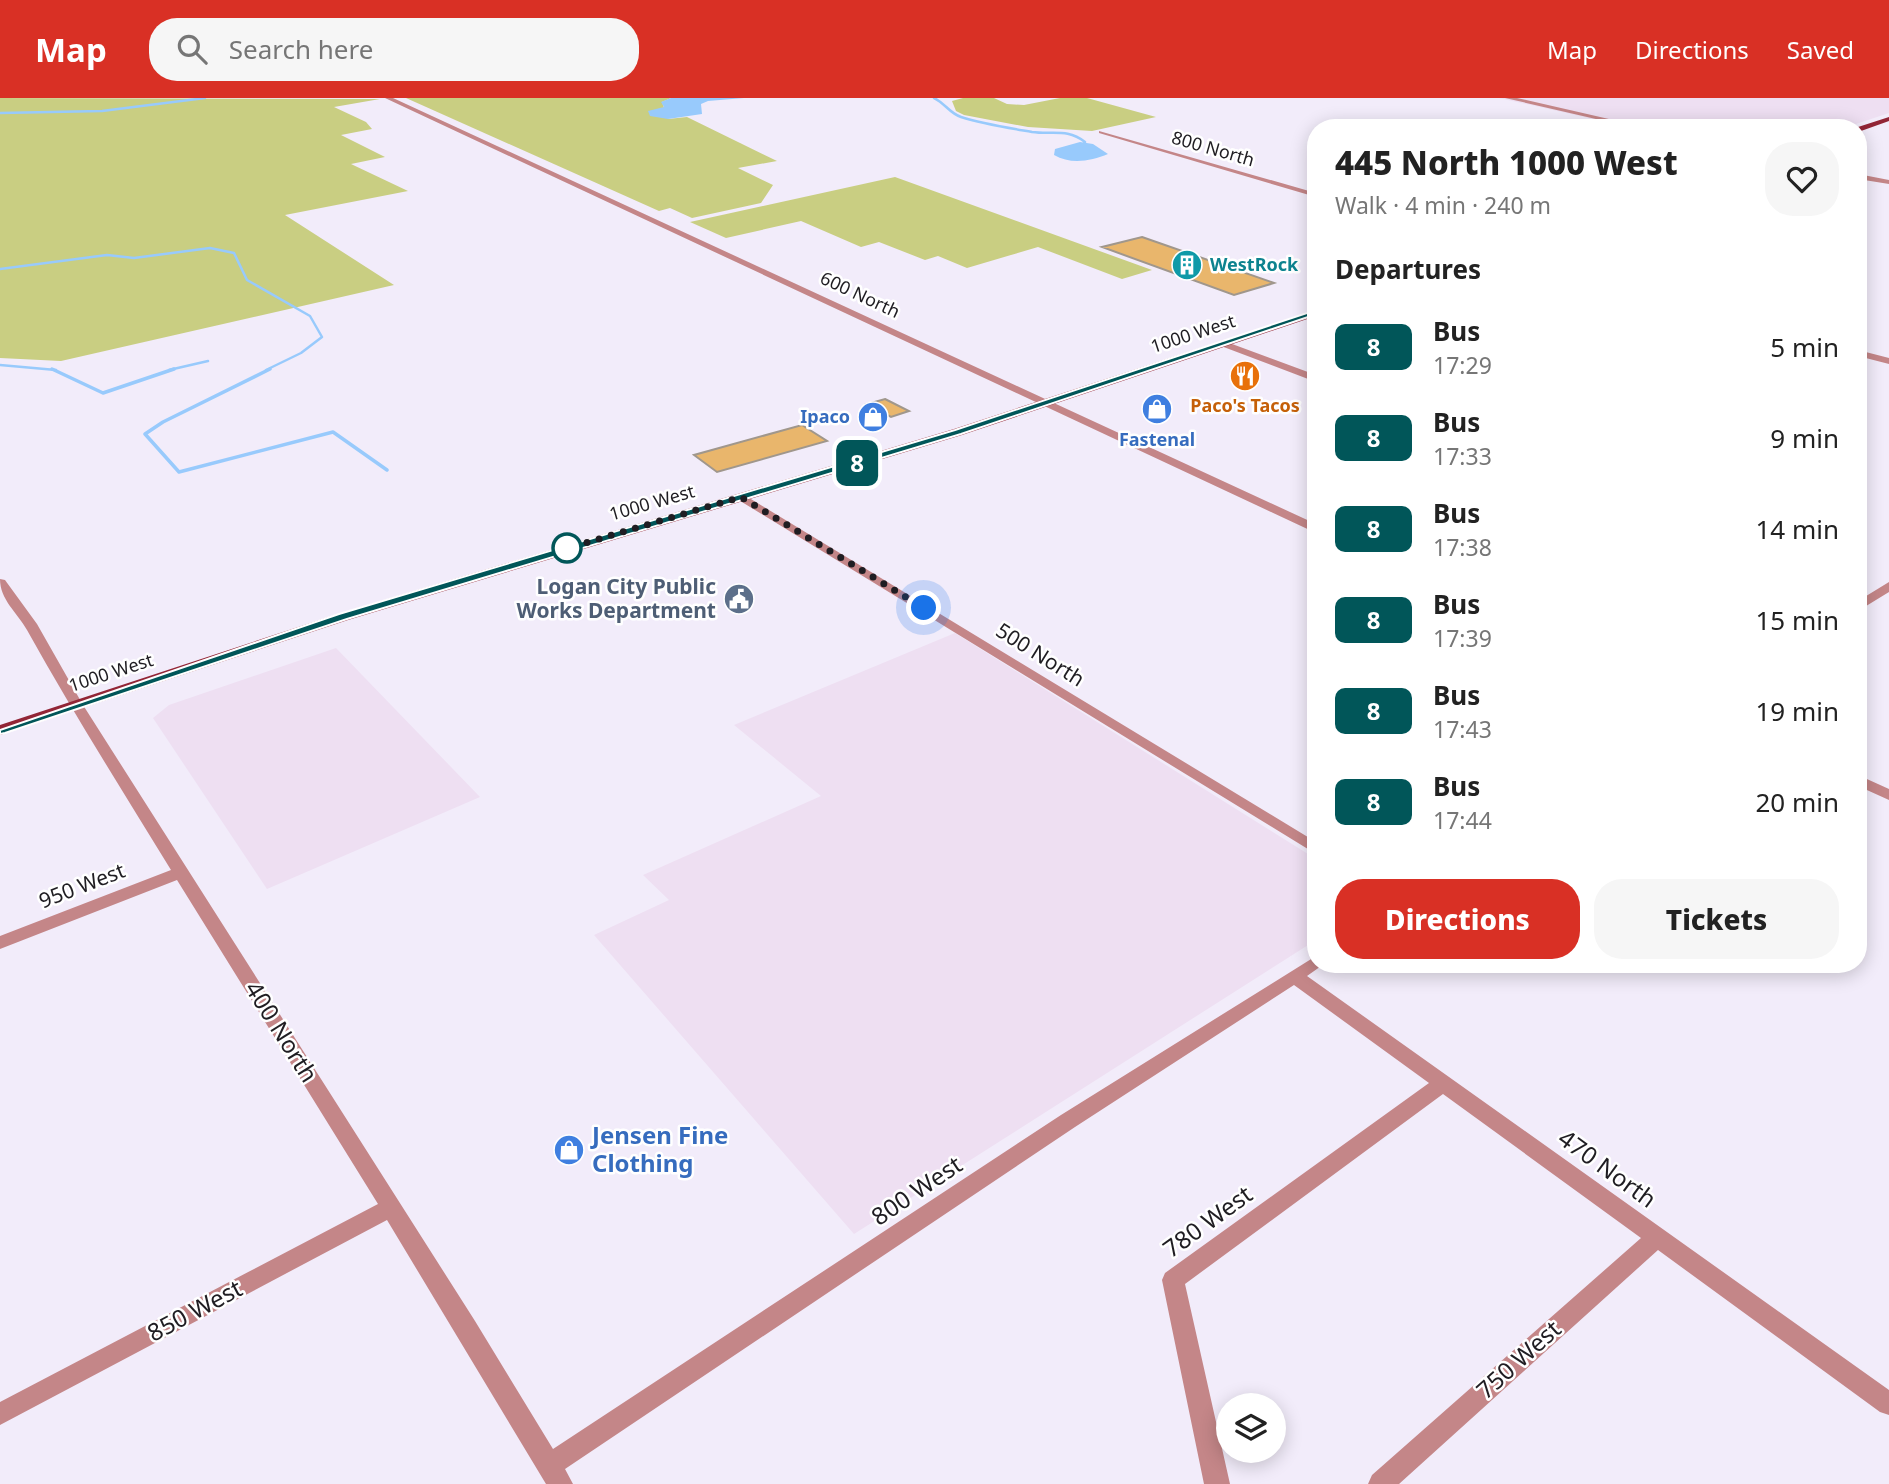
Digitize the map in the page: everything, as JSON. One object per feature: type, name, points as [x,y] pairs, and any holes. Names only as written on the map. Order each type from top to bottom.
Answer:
[{"type":"main road","points":[[1867,128],[1889,119]]},
{"type":"main road","points":[[1867,130],[1889,125]]},
{"type":"main road","name":"1000 West","points":[[0,730],[343,617],[895,451],[1307,316]]},
{"type":"street","name":"600 North","points":[[388,98],[1307,524]]},
{"type":"street","points":[[1508,98],[1605,119]]},
{"type":"street","name":"800 North","points":[[1101,132],[1307,192]]},
{"type":"street","points":[[1867,176],[1889,181]]},
{"type":"street","points":[[1224,344],[1307,376]]},
{"type":"street","points":[[1867,355],[1889,361]]},
{"type":"street","name":"500 North","points":[[741,497],[1307,843]]},
{"type":"street","name":"400 North","points":[[0,583],[30,624],[76,705],[467,1328],[554,1475]]},
{"type":"street","points":[[1867,601],[1889,586]]},
{"type":"street","points":[[1867,784],[1889,794]]},
{"type":"street","name":"950 West","points":[[0,943],[181,872]]},
{"type":"street","name":"800 West","points":[[554,1475],[1057,1129],[1307,968]]},
{"type":"street","name":"470 North","points":[[1294,976],[1889,1404]]},
{"type":"street","name":"780 West","points":[[1217,1484],[1173,1280],[1443,1083]]},
{"type":"street","name":"850 West","points":[[0,1414],[390,1208]]},
{"type":"street","name":"750 West","points":[[1381,1484],[1657,1237]]},
{"type":"shaded area","points":[[1499,98],[1889,98],[1889,113],[1867,120],[1593,119]]},
{"type":"shaded area","points":[[955,633],[1307,853],[1307,946],[854,1234],[594,935],[669,900],[643,875],[821,796],[734,725]]},
{"type":"shaded area","points":[[336,648],[480,797],[267,889],[153,718],[169,705]]},
{"type":"green space","points":[[0,98],[380,99],[334,107],[366,122],[372,129],[341,135],[385,157],[351,164],[408,191],[285,215],[394,285],[61,361],[0,358]]},
{"type":"green space","points":[[406,98],[671,98],[662,102],[668,119],[687,117],[777,161],[738,168],[773,185],[761,203],[692,218],[670,208],[659,211]]},
{"type":"green space","points":[[963,98],[994,98],[1007,104],[1024,105],[1060,98],[1087,98],[1156,117],[1092,131],[1028,127],[964,115],[956,111],[952,101]]},
{"type":"green space","points":[[895,177],[1152,270],[1122,279],[1038,247],[967,268],[938,256],[925,260],[879,242],[861,247],[801,221],[726,238],[690,222]]},
{"type":"water","points":[[671,98],[744,98],[708,101],[701,104],[702,114],[668,119],[650,116],[648,111],[664,107],[661,102]]},
{"type":"water","points":[[1080,142],[1093,144],[1108,154],[1081,161],[1054,155],[1055,149]]},
{"type":"building","name":"WestRock","points":[[1142,237],[1274,283],[1234,295],[1102,247]]},
{"type":"building","points":[[885,399],[909,411],[891,417],[867,404]]},
{"type":"building","points":[[802,425],[827,441],[717,472],[694,455]]},
{"type":"waterway","points":[[0,113],[102,111],[205,98]]},
{"type":"waterway","points":[[934,98],[961,117],[1032,132],[1072,135],[1085,142],[1082,146]]},
{"type":"waterway","points":[[0,269],[107,255],[134,258],[210,248],[234,253],[247,280],[310,316],[322,337],[301,353],[266,370]]},
{"type":"waterway","points":[[169,370],[208,361]]},
{"type":"waterway","points":[[0,365],[54,370]]},
{"type":"waterway","points":[[54,370],[103,393],[174,369]]},
{"type":"waterway","points":[[270,369],[163,422],[145,434],[179,472],[333,432],[387,470]]},
{"type":"bus line","name":"8","points":[[0,730],[513,564],[958,432],[1307,316]]},
{"type":"place","name":"WestRock","points":[[1187,265]]},
{"type":"place","name":"Paco's Tacos","points":[[1245,376]]},
{"type":"place","name":"Fastenal","points":[[1157,409]]},
{"type":"place","name":"Ipaco","points":[[873,417]]},
{"type":"place","name":"Logan City Public Works Department","points":[[739,599]]},
{"type":"place","name":"Jensen Fine Clothing","points":[[569,1150]]},
{"type":"route","points":[[567,548],[565,549],[741,497],[924,608]]}]
